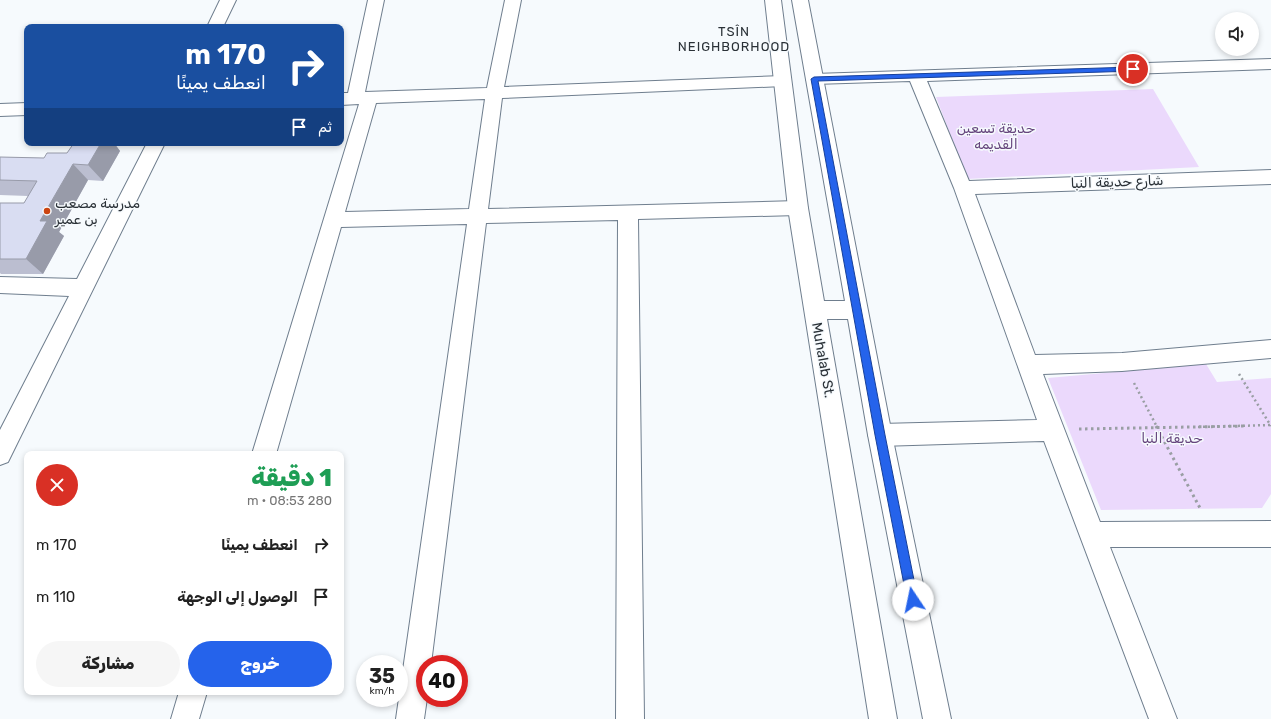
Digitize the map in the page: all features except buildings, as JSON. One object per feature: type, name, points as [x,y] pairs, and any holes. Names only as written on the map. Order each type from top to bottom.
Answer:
[{"type":"street","points":[[216,24],[228,0]]},
{"type":"street","points":[[265,451],[333,220],[355,99],[376,0]]},
{"type":"street","points":[[410,719],[494,93],[513,0]]},
{"type":"street","name":"Muhalab St.","points":[[773,0],[798,208],[883,719]]},
{"type":"street","points":[[800,0],[880,435],[936,719]]},
{"type":"street","points":[[814,79],[917,77],[1271,64]]},
{"type":"street","points":[[917,77],[963,188],[1052,430],[1163,719]]},
{"type":"street","points":[[355,99],[783,80]]},
{"type":"street","points":[[2,113],[24,109]]},
{"type":"street","points":[[0,454],[154,146]]},
{"type":"street","name":"شارع حديقة النبا","points":[[963,188],[1271,177]]},
{"type":"street","points":[[333,220],[798,208]]},
{"type":"street","points":[[628,213],[630,719]]},
{"type":"street","points":[[0,285],[83,288]]},
{"type":"street","points":[[814,310],[857,310]]},
{"type":"street","points":[[1029,365],[1122,362],[1271,349]]},
{"type":"street","points":[[880,435],[1052,430]]},
{"type":"street","points":[[1092,535],[1271,534]]},
{"type":"street","points":[[185,719],[192,695]]},
{"type":"path","points":[[1226,353],[1271,425]]},
{"type":"path","points":[[1122,362],[1214,535]]},
{"type":"path","points":[[1052,430],[1271,425]]},
{"type":"green space","name":"حديقة تسعين القديمه","points":[[1153,89],[1199,167],[967,179],[936,97]]},
{"type":"green space","name":"حديقة النبا","points":[[1206,364],[1217,382],[1271,378],[1271,494],[1262,508],[1101,510],[1048,378]]},
{"type":"place","name":"مدرسة مصعب بن عمير","points":[[47,211]]},
{"type":"district","name":"TSÎN NEIGHBORHOOD","points":[[734,38]]},
{"type":"route","points":[[913,600],[880,435],[814,79],[917,77],[1133,69]]}]
